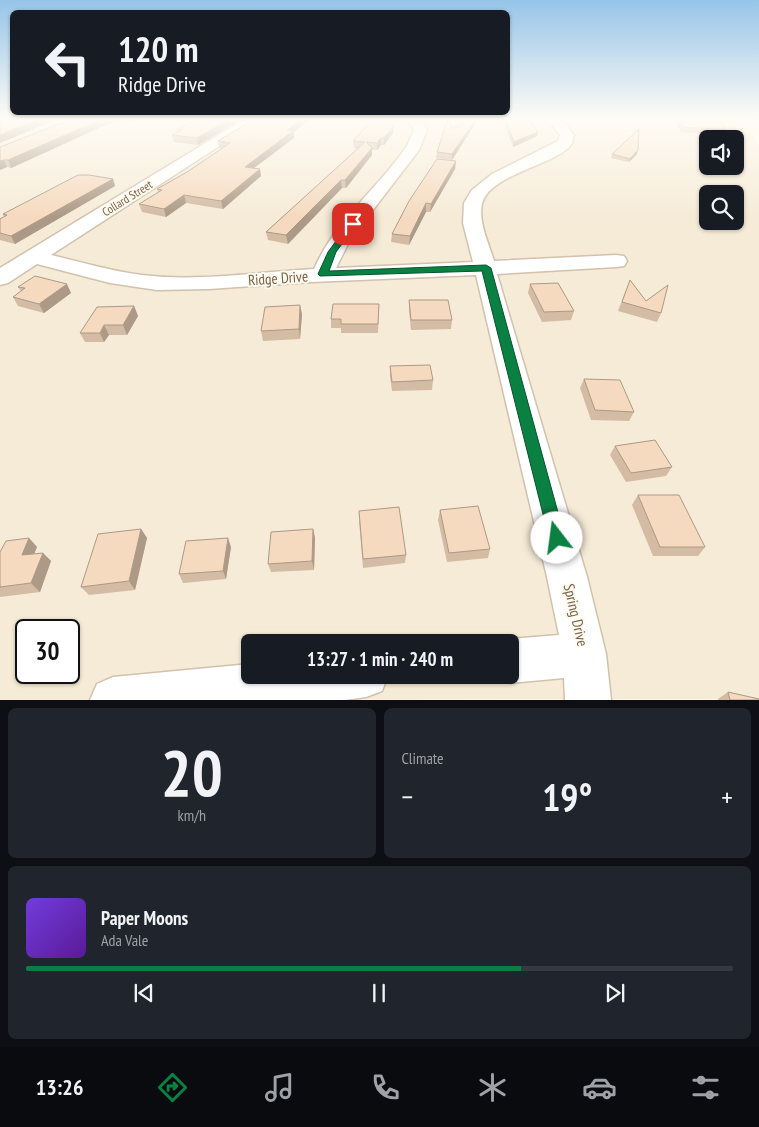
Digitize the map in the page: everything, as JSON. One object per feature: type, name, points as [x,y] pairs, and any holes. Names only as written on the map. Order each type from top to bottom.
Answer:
[{"type":"street","name":"Collard Street","points":[[0,278],[202,152]]},
{"type":"street","points":[[323,274],[332,252],[341,238],[411,152]]},
{"type":"street","name":"Spring Drive","points":[[550,152],[494,180],[476,198],[472,210],[473,223],[567,577],[584,654],[588,700]]},
{"type":"street","name":"Ridge Drive","points":[[33,257],[131,280],[156,283],[616,261]]},
{"type":"street","points":[[519,660],[584,654]]},
{"type":"street","points":[[113,700],[275,684]]},
{"type":"shaded area","points":[[0,152],[699,152],[699,175],[744,175],[744,152],[759,152],[759,699],[0,700]]},
{"type":"building","points":[[0,152],[27,152],[8,160],[0,161]]},
{"type":"building","points":[[217,152],[265,152],[245,167],[260,169],[221,201],[184,195],[164,209],[139,204],[162,190],[157,189]]},
{"type":"building","points":[[354,152],[369,152],[345,180],[341,180],[286,235],[266,232]]},
{"type":"building","points":[[437,152],[454,152],[452,154]]},
{"type":"building","points":[[615,152],[637,152],[630,159],[612,154]]},
{"type":"building","points":[[437,159],[456,161],[431,204],[426,203],[410,236],[392,234],[409,201]]},
{"type":"building","points":[[78,175],[113,179],[11,236],[0,233],[0,219],[7,215],[3,214]]},
{"type":"building","points":[[35,276],[67,284],[39,304],[13,297],[25,288],[18,287]]},
{"type":"building","points":[[630,280],[646,301],[668,285],[661,313],[622,302]]},
{"type":"building","points":[[558,283],[574,311],[544,312],[530,284]]},
{"type":"building","points":[[409,300],[448,300],[452,320],[411,320]]},
{"type":"building","points":[[333,304],[379,304],[378,324],[341,324],[341,319],[331,319]]},
{"type":"building","points":[[300,305],[299,329],[261,331],[265,307]]},
{"type":"building","points":[[134,306],[123,325],[104,325],[100,333],[80,333],[97,307]]},
{"type":"building","points":[[430,365],[433,380],[392,382],[390,366]]},
{"type":"building","points":[[584,379],[620,380],[634,412],[595,410]]},
{"type":"building","points":[[655,440],[672,467],[631,473],[615,446]]},
{"type":"building","points":[[638,495],[679,495],[705,547],[660,547]]},
{"type":"building","points":[[478,506],[490,549],[449,553],[440,510]]},
{"type":"building","points":[[399,507],[406,555],[363,559],[359,511]]},
{"type":"building","points":[[141,529],[129,581],[81,587],[98,534]]},
{"type":"building","points":[[313,529],[312,561],[268,564],[271,532]]},
{"type":"building","points":[[29,538],[22,555],[43,553],[31,583],[0,587],[0,552],[6,541]]},
{"type":"building","points":[[228,538],[223,571],[179,574],[186,541]]},
{"type":"building","points":[[728,692],[759,699],[759,700],[730,700]]},
{"type":"route","points":[[353,224],[332,252],[323,274],[364,274],[486,268],[557,538]]}]
